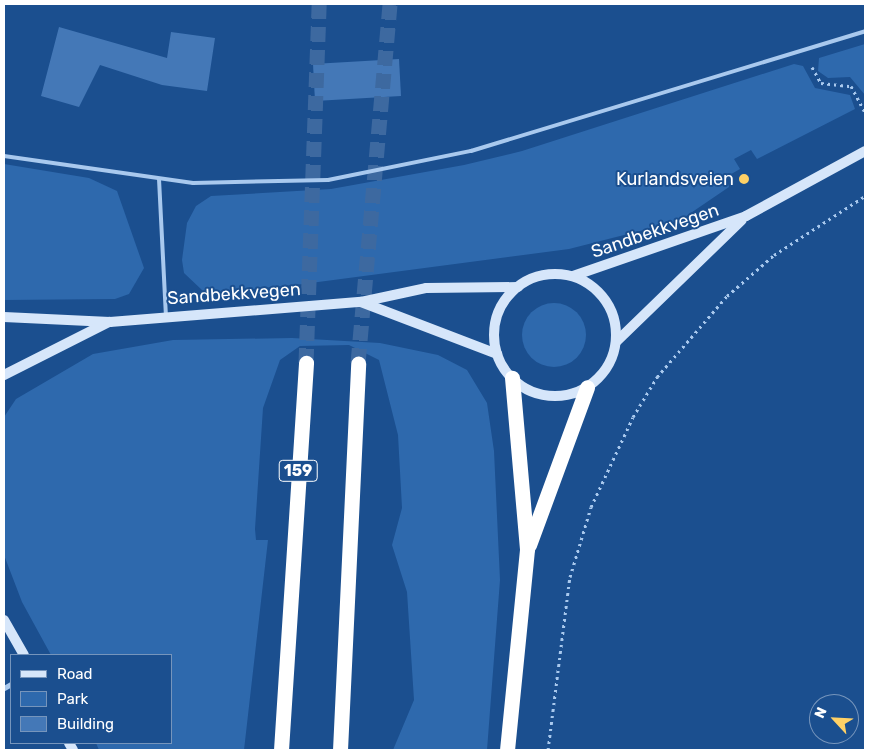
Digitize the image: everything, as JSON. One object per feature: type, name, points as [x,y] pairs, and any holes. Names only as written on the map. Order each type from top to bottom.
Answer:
[{"type":"highway","name":"159","points":[[281,750],[306,363]]},
{"type":"highway","points":[[340,750],[358,363]]},
{"type":"highway","points":[[507,750],[527,549],[512,378]]},
{"type":"highway","points":[[527,549],[587,387]]},
{"type":"main road","name":"Sandbekkvegen","points":[[573,276],[746,216],[865,151]]},
{"type":"main road","name":"Sandbekkvegen","points":[[616,342],[746,216]]},
{"type":"main road","points":[[544,275],[573,276],[589,284],[611,309],[616,342],[611,360],[587,387],[548,396],[512,378],[497,354],[497,318],[518,287],[544,275]]},
{"type":"main road","name":"Sandbekkvegen","points":[[4,317],[110,322],[166,316],[361,302],[426,288],[518,287]]},
{"type":"main road","name":"Sandbekkvegen","points":[[361,302],[497,354]]},
{"type":"main road","name":"Sandbekkvegen","points":[[4,375],[110,322]]},
{"type":"main road","points":[[4,620],[23,654]]},
{"type":"lane","points":[[4,156],[159,179],[266,185],[328,180],[471,151],[807,47],[865,31]]},
{"type":"lane","points":[[159,179],[166,316]]},
{"type":"path","points":[[807,47],[816,80],[851,86],[865,112]]},
{"type":"path","points":[[548,750],[570,577],[591,507],[632,417],[662,370],[727,296],[774,255],[865,196]]},
{"type":"green space","points":[[865,44],[865,95],[850,77],[828,78],[818,71],[819,58]]},
{"type":"green space","points":[[794,64],[803,66],[815,88],[850,95],[855,109],[757,159],[751,150],[734,159],[740,169],[726,177],[729,187],[679,221],[569,249],[303,284],[215,293],[203,291],[184,273],[182,260],[187,223],[196,206],[211,196],[331,189],[464,165],[522,151]]},
{"type":"green space","points":[[4,164],[89,178],[117,191],[144,268],[129,294],[115,299],[4,300]]},
{"type":"green space","points":[[554,303],[572,309],[580,317],[586,335],[580,353],[572,361],[554,367],[536,361],[528,353],[522,335],[528,317],[536,309]]},
{"type":"green space","points":[[292,338],[380,343],[438,355],[467,370],[487,403],[494,451],[500,580],[487,750],[393,750],[414,700],[407,592],[392,545],[402,508],[398,435],[379,360],[349,345],[300,346],[280,360],[263,408],[255,529],[256,540],[268,540],[244,750],[99,750],[96,744],[172,744],[172,654],[50,654],[22,602],[4,555],[4,417],[16,399],[93,354],[173,340]]},
{"type":"building","points":[[59,27],[167,58],[171,32],[215,38],[207,91],[162,85],[100,65],[79,107],[41,96]]},
{"type":"building","points":[[399,59],[401,96],[315,101],[313,64]]},
{"type":"tunnel","points":[[306,363],[319,4]]},
{"type":"tunnel","points":[[358,363],[390,4]]},
{"type":"place","name":"Kurlandsveien","points":[[744,179]]}]
